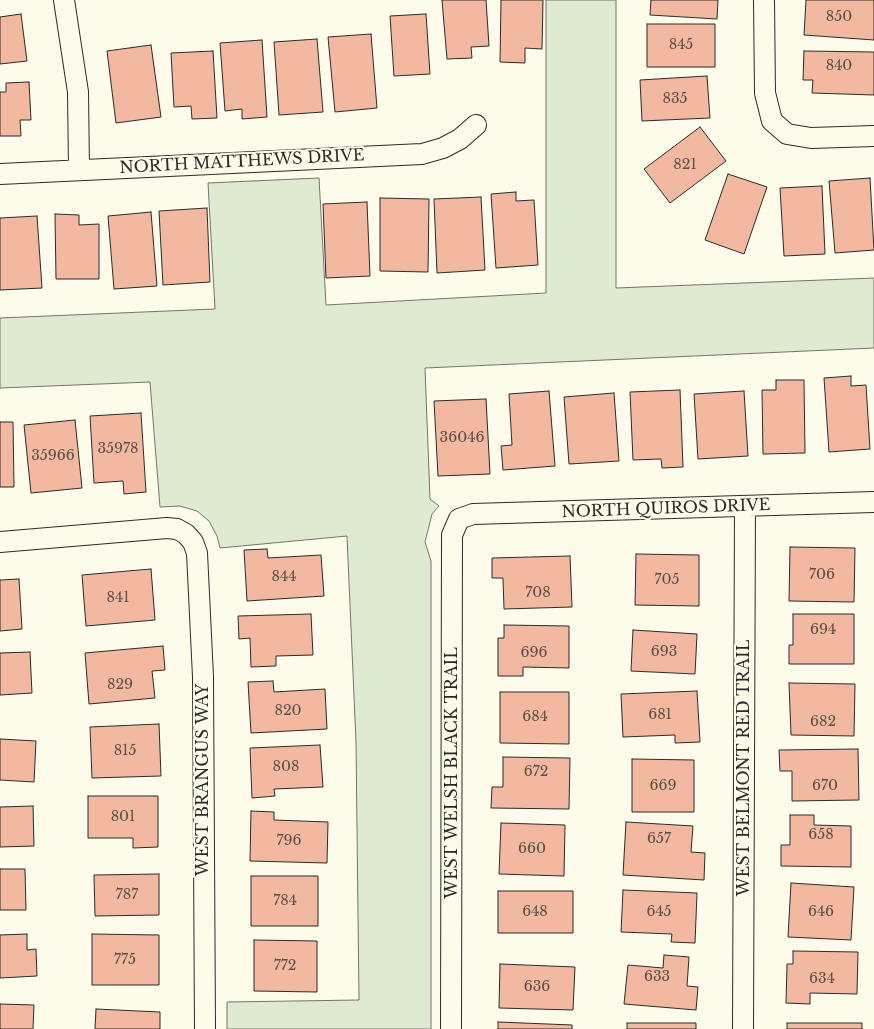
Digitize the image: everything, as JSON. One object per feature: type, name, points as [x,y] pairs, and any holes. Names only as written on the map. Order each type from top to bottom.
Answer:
[{"type":"street","points":[[64,0],[78,92],[79,169]]},
{"type":"street","points":[[764,0],[765,93],[772,122],[787,134],[811,138],[874,136]]},
{"type":"street","name":"NORTH MATTHEWS DRIVE","points":[[0,174],[422,154],[443,148],[460,139],[476,125]]},
{"type":"street","name":"NORTH QUIROS DRIVE","points":[[460,519],[473,514],[874,502]]},
{"type":"street","name":"WEST BELMONT RED TRAIL","points":[[743,1029],[745,507]]},
{"type":"street","name":"WEST WELSH BLACK TRAIL","points":[[451,1029],[452,535],[460,519]]},
{"type":"street","name":"WEST BRANGUS WAY","points":[[0,542],[167,528],[177,529],[186,534],[193,542],[197,553],[203,677],[205,1029]]},
{"type":"green space","points":[[546,0],[616,0],[616,288],[874,278],[874,348],[425,368],[430,499],[439,506],[432,514],[425,542],[431,561],[431,1029],[227,1029],[227,1002],[359,1000],[356,742],[347,536],[220,548],[217,536],[209,521],[197,511],[180,506],[160,507],[150,382],[0,388],[0,318],[215,309],[208,183],[319,178],[326,305],[546,293]]},
{"type":"building","points":[[442,0],[486,0],[489,46],[471,47],[472,58],[447,59]]},
{"type":"building","points":[[501,0],[543,0],[542,49],[525,48],[525,63],[500,62]]},
{"type":"building","points":[[651,0],[718,0],[717,19],[650,15]]},
{"type":"building","points":[[806,0],[874,0],[874,40],[804,35]]},
{"type":"building","points":[[21,14],[27,61],[0,64],[0,17]]},
{"type":"building","points":[[426,14],[430,74],[394,76],[390,16]]},
{"type":"building","points":[[647,24],[715,24],[715,67],[647,67]]},
{"type":"building","points":[[371,34],[377,108],[335,112],[328,37]]},
{"type":"building","points":[[317,39],[323,112],[279,115],[274,42]]},
{"type":"building","points":[[262,40],[267,117],[242,119],[242,109],[225,111],[220,43]]},
{"type":"building","points":[[151,45],[161,117],[116,123],[107,51]]},
{"type":"building","points":[[213,51],[217,118],[192,119],[191,106],[174,107],[171,53]]},
{"type":"building","points":[[804,51],[874,52],[874,95],[812,93],[813,80],[803,80]]},
{"type":"building","points":[[707,76],[710,118],[642,121],[640,80]]},
{"type":"building","points":[[29,82],[31,120],[20,120],[21,136],[0,136],[0,92],[6,92],[6,83]]},
{"type":"building","points":[[700,127],[726,161],[670,203],[644,169]]},
{"type":"building","points":[[728,174],[767,187],[744,254],[705,240]]},
{"type":"building","points":[[870,178],[874,250],[835,253],[829,181]]},
{"type":"building","points":[[822,186],[825,254],[784,256],[780,188]]},
{"type":"building","points":[[516,192],[516,201],[534,200],[538,265],[496,268],[491,194]]},
{"type":"building","points":[[481,197],[485,270],[437,273],[434,199]]},
{"type":"building","points":[[380,198],[429,199],[428,272],[380,271]]},
{"type":"building","points":[[367,202],[370,276],[326,278],[323,204]]},
{"type":"building","points":[[207,208],[210,282],[163,285],[159,211]]},
{"type":"building","points":[[151,212],[157,286],[114,289],[108,216]]},
{"type":"building","points":[[55,214],[79,215],[79,225],[99,224],[99,279],[56,279]]},
{"type":"building","points":[[37,216],[42,288],[0,290],[0,218]]},
{"type":"building","points":[[851,376],[851,386],[866,385],[870,449],[829,452],[824,378]]},
{"type":"building","points":[[776,380],[804,380],[805,453],[763,454],[762,390],[776,390]]},
{"type":"building","points":[[680,390],[683,467],[662,468],[661,459],[633,460],[630,392]]},
{"type":"building","points":[[549,391],[555,466],[503,470],[501,446],[512,445],[509,394]]},
{"type":"building","points":[[744,391],[748,456],[698,459],[694,394]]},
{"type":"building","points":[[614,393],[619,461],[569,464],[564,397]]},
{"type":"building","points":[[486,399],[490,474],[438,476],[434,401]]},
{"type":"building","points":[[141,413],[146,492],[124,494],[123,481],[94,483],[90,416]]},
{"type":"building","points":[[75,420],[82,488],[31,493],[24,425]]},
{"type":"building","points":[[0,422],[13,422],[14,487],[0,487]]},
{"type":"building","points":[[790,547],[855,548],[854,602],[789,601]]},
{"type":"building","points":[[267,549],[268,558],[321,555],[324,596],[247,601],[244,550]]},
{"type":"building","points":[[636,554],[699,555],[699,606],[635,605]]},
{"type":"building","points":[[570,556],[572,607],[504,609],[503,578],[492,578],[492,558]]},
{"type":"building","points":[[151,569],[155,620],[86,626],[82,575]]},
{"type":"building","points":[[19,579],[22,629],[0,631],[0,580]]},
{"type":"building","points":[[311,614],[313,655],[276,656],[276,666],[251,667],[250,638],[239,639],[238,616]]},
{"type":"building","points":[[793,614],[854,614],[854,664],[789,664],[789,645],[793,645]]},
{"type":"building","points":[[504,625],[569,626],[569,668],[523,667],[523,676],[498,676],[498,638],[504,638]]},
{"type":"building","points":[[633,630],[697,634],[695,674],[631,671]]},
{"type":"building","points":[[163,646],[165,670],[152,671],[155,698],[89,704],[85,653]]},
{"type":"building","points":[[30,652],[32,693],[0,695],[0,653]]},
{"type":"building","points":[[273,681],[274,692],[325,689],[327,729],[251,733],[248,682]]},
{"type":"building","points":[[789,683],[855,684],[854,736],[791,735]]},
{"type":"building","points":[[697,691],[700,742],[675,743],[675,735],[623,737],[621,694]]},
{"type":"building","points":[[500,692],[569,692],[569,744],[500,743]]},
{"type":"building","points":[[159,724],[161,776],[92,778],[90,727]]},
{"type":"building","points":[[0,739],[36,741],[34,782],[0,780]]},
{"type":"building","points":[[320,745],[323,787],[274,789],[275,796],[252,798],[250,748]]},
{"type":"building","points":[[858,749],[859,800],[792,801],[792,771],[780,771],[779,750]]},
{"type":"building","points":[[503,757],[570,758],[569,809],[491,808],[492,787],[503,787]]},
{"type":"building","points":[[632,759],[694,760],[694,812],[632,812]]},
{"type":"building","points":[[88,796],[158,796],[158,847],[133,848],[133,838],[88,838]]},
{"type":"building","points":[[33,806],[34,846],[0,847],[0,807]]},
{"type":"building","points":[[251,811],[274,812],[274,820],[328,822],[327,863],[250,861]]},
{"type":"building","points":[[790,815],[814,815],[814,825],[851,826],[851,867],[781,866],[781,845],[790,845]]},
{"type":"building","points":[[626,822],[693,826],[691,852],[705,853],[704,880],[623,875]]},
{"type":"building","points":[[501,823],[565,825],[564,876],[499,874]]},
{"type":"building","points":[[0,869],[25,869],[26,910],[0,910]]},
{"type":"building","points":[[159,874],[159,915],[95,916],[94,875]]},
{"type":"building","points":[[251,876],[318,876],[318,926],[251,926]]},
{"type":"building","points":[[791,883],[854,887],[851,940],[788,937]]},
{"type":"building","points":[[623,890],[697,893],[695,943],[671,942],[672,934],[621,932]]},
{"type":"building","points":[[498,891],[573,891],[573,933],[498,933]]},
{"type":"building","points":[[27,934],[27,950],[36,949],[37,976],[0,978],[0,935]]},
{"type":"building","points":[[92,934],[159,935],[159,985],[92,985]]},
{"type":"building","points":[[254,940],[317,941],[317,992],[254,991]]},
{"type":"building","points":[[793,951],[858,952],[857,994],[810,993],[810,1004],[786,1003],[787,964],[793,964]]},
{"type":"building","points":[[664,955],[689,957],[687,986],[698,987],[696,1010],[624,1004],[628,965],[663,968]]},
{"type":"building","points":[[500,964],[575,967],[573,1010],[499,1008]]},
{"type":"building","points":[[0,1004],[34,1005],[33,1029],[0,1029]]},
{"type":"building","points":[[96,1009],[160,1012],[160,1029],[95,1029]]},
{"type":"building","points":[[498,1022],[572,1025],[572,1029],[498,1029]]},
{"type":"building","points":[[627,1023],[696,1023],[696,1029],[627,1029]]},
{"type":"building","points":[[787,1023],[862,1023],[862,1029],[787,1029]]}]
